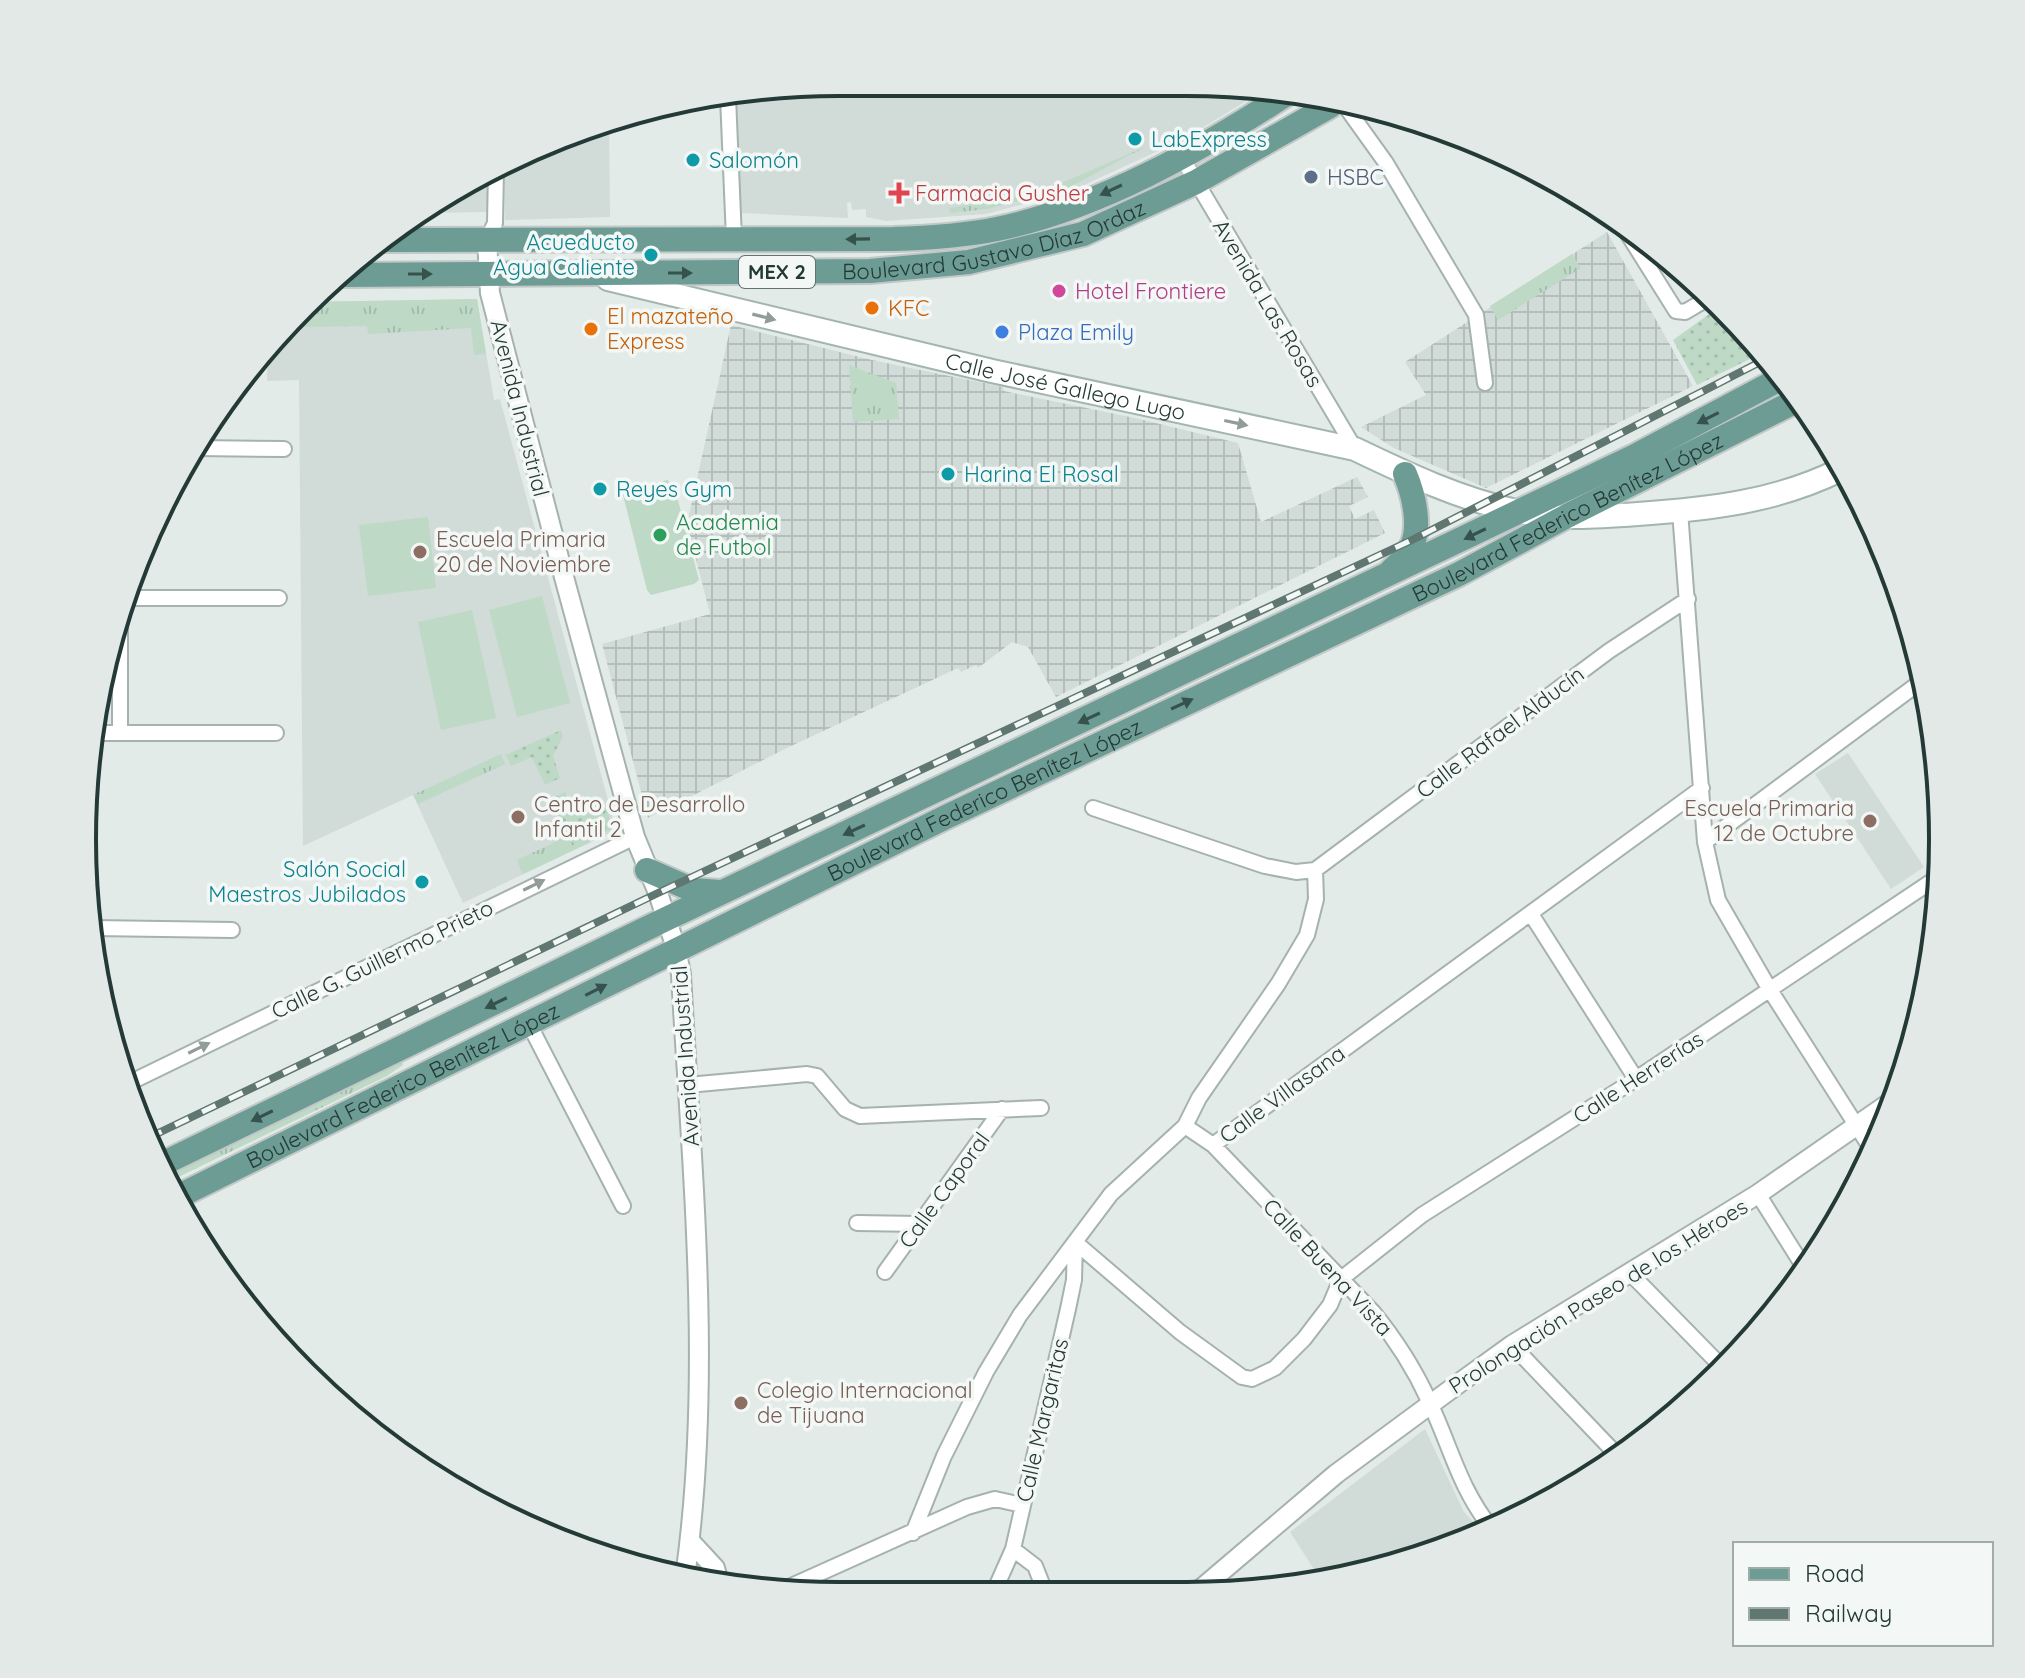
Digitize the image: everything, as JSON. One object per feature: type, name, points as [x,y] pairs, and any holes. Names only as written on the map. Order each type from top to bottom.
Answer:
[{"type":"main road","name":"Boulevard Gustavo Díaz Ordaz","points":[[400,240],[893,239],[944,237],[997,229],[1101,195],[1181,156],[1275,101]]},
{"type":"main road","name":"Boulevard Gustavo Díaz Ordaz","points":[[355,275],[854,271],[948,265],[997,257],[1083,234],[1196,182],[1327,109]]},
{"type":"main road","name":"Calle José Gallego Lugo","points":[[580,272],[992,371],[1355,449],[1405,474],[1473,499],[1520,512],[1600,517],[1730,506],[1796,490],[1832,474]]},
{"type":"main road","name":"Boulevard Federico Benítez López","points":[[170,1160],[722,892],[1384,578],[1633,457],[1772,383]]},
{"type":"main road","name":"Boulevard Federico Benítez López","points":[[186,1192],[676,948],[1103,741],[1459,574],[1557,515],[1788,405]]},
{"type":"main road","points":[[1384,578],[1410,550],[1414,539],[1412,491],[1405,474]]},
{"type":"main road","points":[[647,870],[693,890],[722,892]]},
{"type":"street","points":[[728,104],[734,239]]},
{"type":"street","points":[[1335,111],[1386,163],[1476,315],[1485,383]]},
{"type":"street","name":"Avenida Las Rosas","points":[[1181,156],[1355,449]]},
{"type":"street","points":[[487,240],[495,223],[496,181]]},
{"type":"street","name":"Avenida Industrial","points":[[487,240],[487,274],[561,569],[635,837],[658,893],[681,974],[698,1224],[697,1469],[686,1566]]},
{"type":"street","points":[[1638,250],[1676,311],[1688,311],[1700,303]]},
{"type":"street","points":[[207,448],[284,449]]},
{"type":"street","points":[[1680,511],[1705,842],[1718,900],[1770,990],[1865,1139]]},
{"type":"street","points":[[136,598],[279,598]]},
{"type":"street","name":"Calle Rafael Alducín","points":[[1315,870],[1609,651],[1688,599]]},
{"type":"street","points":[[120,651],[120,733]]},
{"type":"street","points":[[1705,842],[1913,687]]},
{"type":"street","points":[[104,733],[276,733]]},
{"type":"street","name":"Calle Villasana","points":[[913,1533],[944,1456],[986,1372],[1020,1315],[1111,1194],[1185,1126],[1213,1145],[1702,788]]},
{"type":"street","points":[[1093,808],[1265,866],[1296,872],[1315,870],[1316,899],[1307,935],[1278,984],[1199,1098],[1185,1126]]},
{"type":"street","name":"Calle G. Guillermo Prieto","points":[[135,1078],[635,837]]},
{"type":"street","name":"Calle Herrerías","points":[[1341,1279],[1422,1215],[1636,1079],[1927,884]]},
{"type":"street","points":[[1531,914],[1636,1079]]},
{"type":"street","points":[[101,928],[232,930]]},
{"type":"street","points":[[529,1024],[623,1206]]},
{"type":"street","points":[[688,1085],[807,1074],[824,1081],[845,1109],[860,1116],[1041,1108]]},
{"type":"street","name":"Calle Caporal","points":[[885,1272],[1002,1109]]},
{"type":"street","name":"Prolongación Paseo de los Héroes","points":[[1210,1581],[1336,1474],[1512,1345],[1758,1194],[1877,1111]]},
{"type":"street","name":"Calle Buena Vista","points":[[1213,1145],[1393,1336],[1431,1403],[1454,1465],[1484,1519]]},
{"type":"street","points":[[1758,1194],[1799,1259]]},
{"type":"street","points":[[857,1223],[920,1224]]},
{"type":"street","points":[[1075,1242],[1180,1332],[1242,1377],[1252,1379],[1275,1368],[1304,1339],[1330,1305],[1341,1279]]},
{"type":"street","name":"Calle Margaritas","points":[[998,1582],[1013,1549],[1068,1309],[1074,1280],[1075,1242]]},
{"type":"street","points":[[1631,1274],[1715,1360]]},
{"type":"street","points":[[1512,1345],[1611,1448]]},
{"type":"street","points":[[804,1581],[967,1507],[995,1499],[1022,1505]]},
{"type":"street","points":[[690,1541],[716,1572]]},
{"type":"street","points":[[1013,1549],[1035,1566],[1041,1582]]},
{"type":"shaded area","points":[[839,96],[1186,96],[1249,99],[1186,138],[1069,192],[986,214],[886,221],[866,217],[866,209],[852,210],[851,202],[847,203],[848,218],[740,213],[735,103]]},
{"type":"shaded area","points":[[609,132],[610,217],[505,220],[504,176]]},
{"type":"shaded area","points":[[488,185],[487,212],[440,213]]},
{"type":"shaded area","points":[[1607,232],[1693,386],[1486,488],[1394,448],[1361,427],[1426,395],[1405,362]]},
{"type":"shaded area","name":"Escuela Primaria 20 de Noviembre","points":[[477,299],[494,400],[500,399],[616,830],[463,903],[413,795],[303,846],[299,380],[267,381],[267,365],[327,302]]},
{"type":"shaded area","points":[[731,325],[1238,443],[1261,522],[1357,477],[1368,497],[1349,506],[1355,519],[1374,510],[1385,533],[1056,697],[1028,647],[1012,642],[978,668],[976,665],[961,672],[958,668],[789,747],[648,818],[602,644],[710,614],[687,524]]},
{"type":"shaded area","name":"Escuela Primaria 12 de Octubre","points":[[1848,753],[1924,867],[1891,889],[1815,774]]},
{"type":"shaded area","points":[[1425,1429],[1464,1512],[1474,1523],[1425,1543],[1315,1571],[1290,1532]]},
{"type":"green space","points":[[1145,147],[1068,188],[987,209],[950,213],[949,208],[1036,194]]},
{"type":"green space","points":[[1572,254],[1581,268],[1498,320],[1490,306]]},
{"type":"green space","points":[[477,299],[486,354],[474,355],[471,328],[368,334],[367,326],[301,327],[327,302]]},
{"type":"green space","points":[[1710,313],[1752,358],[1697,385],[1673,340]]},
{"type":"green space","points":[[849,365],[896,383],[899,419],[853,422]]},
{"type":"green space","points":[[667,480],[674,485],[699,580],[651,595],[647,590],[623,495],[628,490]]},
{"type":"green space","points":[[428,517],[436,588],[368,596],[359,525]]},
{"type":"green space","points":[[542,596],[570,703],[517,717],[489,610]]},
{"type":"green space","points":[[472,610],[496,718],[441,730],[418,622]]},
{"type":"green space","points":[[561,730],[563,736],[553,756],[560,778],[545,785],[532,757],[511,766],[506,755]]},
{"type":"green space","points":[[501,754],[505,764],[418,804],[413,795]]},
{"type":"green space","points":[[565,792],[572,813],[596,814],[607,809],[612,829],[573,847],[551,799]]},
{"type":"green space","points":[[568,836],[573,847],[590,839],[591,842],[523,874],[517,860]]},
{"type":"green space","points":[[402,1061],[403,1065],[387,1076],[178,1177],[173,1168]]},
{"type":"railway","points":[[158,1133],[658,893],[1414,539],[1757,364]]},
{"type":"place","name":"LabExpress","points":[[1135,139]]},
{"type":"place","name":"Salomón","points":[[693,160]]},
{"type":"place","name":"HSBC","points":[[1311,177]]},
{"type":"place","name":"Farmacia Gusher","points":[[899,193]]},
{"type":"place","name":"Acueducto Agua Caliente","points":[[651,255]]},
{"type":"place","name":"Hotel Frontiere","points":[[1059,291]]},
{"type":"place","name":"KFC","points":[[872,308]]},
{"type":"place","name":"El mazateño Express","points":[[591,329]]},
{"type":"place","name":"Plaza Emily","points":[[1002,332]]},
{"type":"place","name":"Harina El Rosal","points":[[948,474]]},
{"type":"place","name":"Reyes Gym","points":[[600,489]]},
{"type":"place","name":"Academia de Futbol","points":[[660,535]]},
{"type":"place","name":"Escuela Primaria 20 de Noviembre","points":[[420,552]]},
{"type":"place","name":"Centro de Desarrollo Infantil 2","points":[[518,817]]},
{"type":"place","name":"Escuela Primaria 12 de Octubre","points":[[1870,821]]},
{"type":"place","name":"Salón Social Maestros Jubilados","points":[[422,882]]},
{"type":"place","name":"Colegio Internacional de Tijuana","points":[[741,1403]]}]
